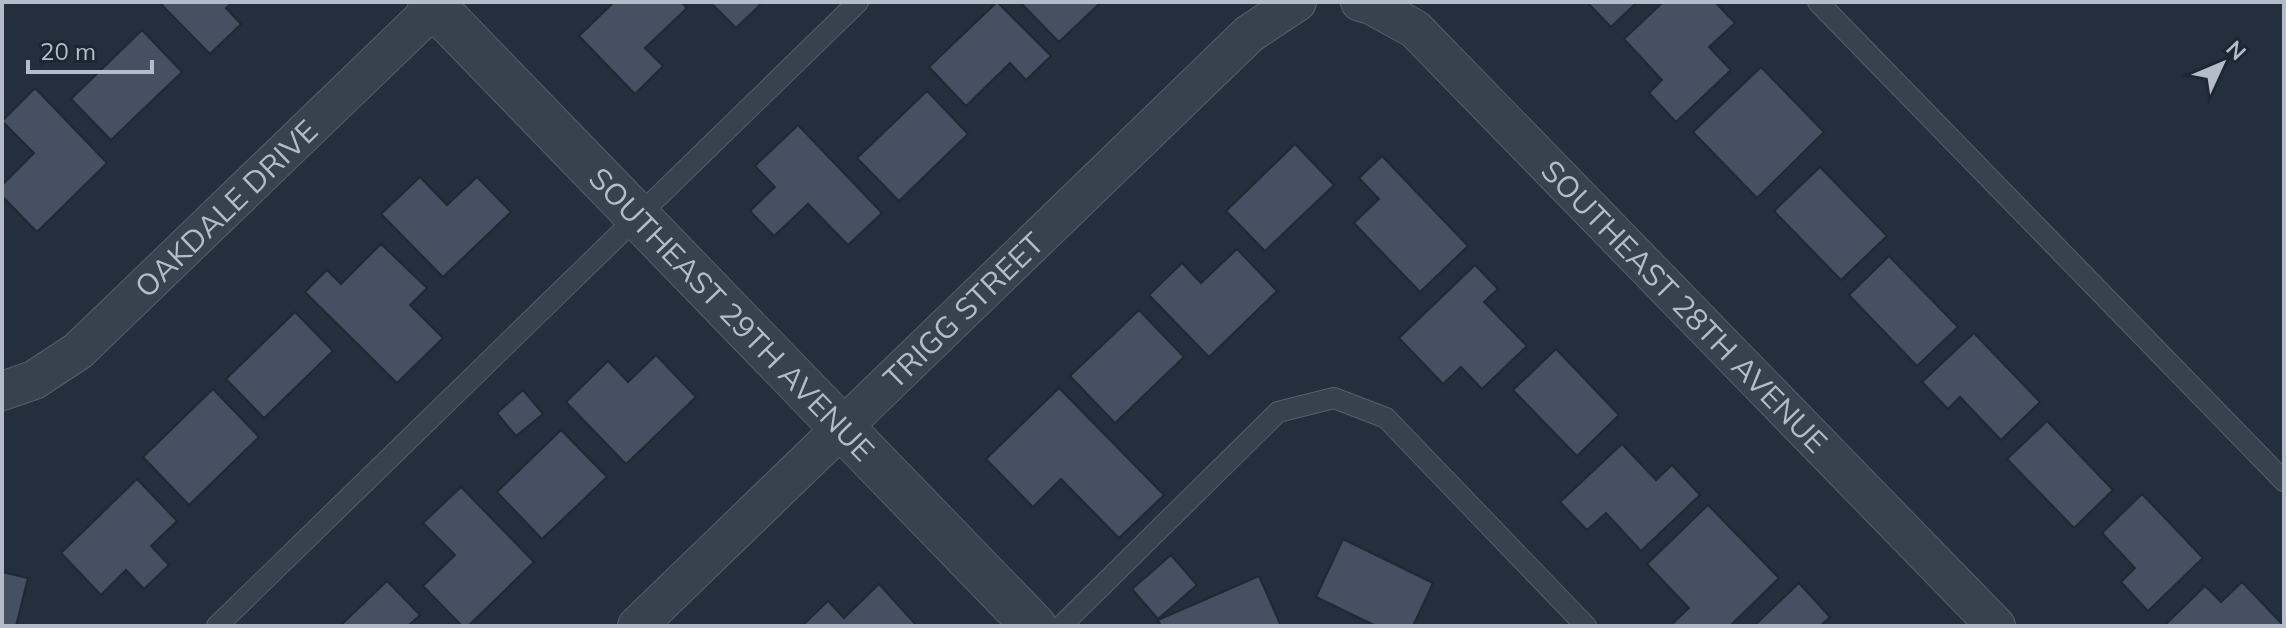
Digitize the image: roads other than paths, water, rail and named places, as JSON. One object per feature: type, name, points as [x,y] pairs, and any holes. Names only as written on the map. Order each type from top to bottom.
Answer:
[{"type":"street","name":"TRIGG STREET","points":[[637,626],[1249,34],[1297,2]]},
{"type":"street","name":"SOUTHEAST 28TH AVENUE","points":[[1360,2],[1415,29],[1996,626]]},
{"type":"street","name":"SOUTHEAST 29TH AVENUE","points":[[435,4],[1034,626]]},
{"type":"street","name":"OAKDALE DRIVE","points":[[2,391],[34,380],[78,351],[435,4]]},
{"type":"lane","points":[[217,626],[858,2]]},
{"type":"lane","points":[[1818,2],[2284,481]]},
{"type":"lane","points":[[1061,626],[1278,412],[1334,398],[1386,418],[1586,626]]}]
